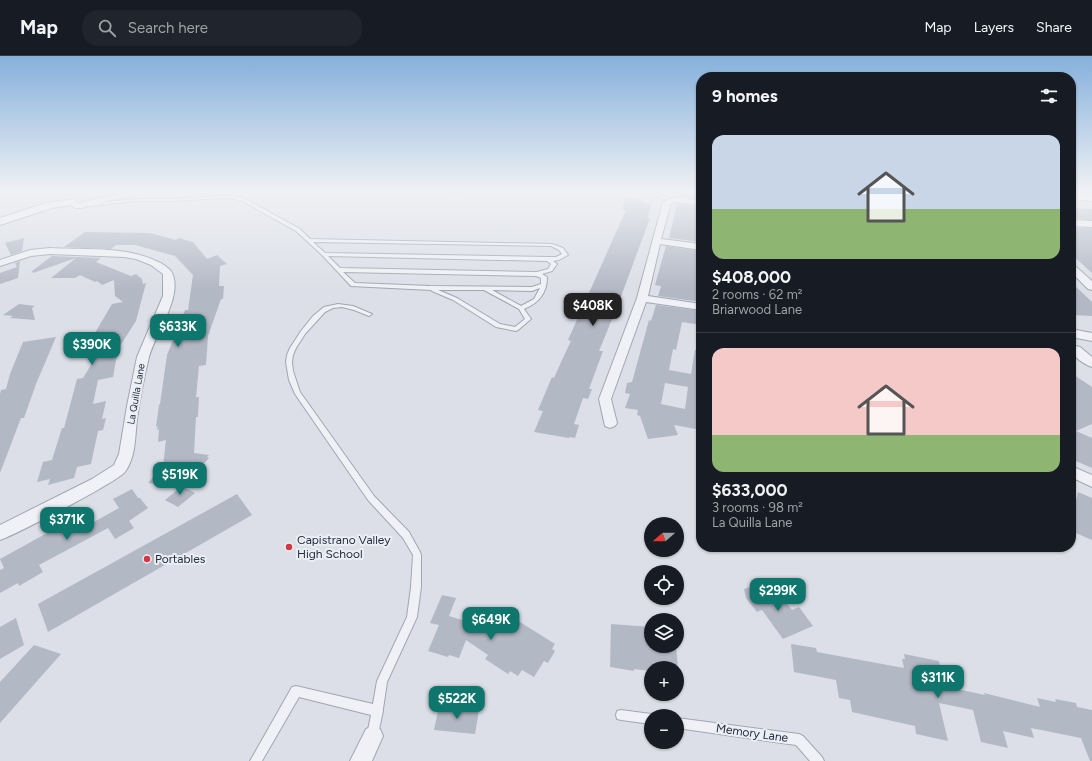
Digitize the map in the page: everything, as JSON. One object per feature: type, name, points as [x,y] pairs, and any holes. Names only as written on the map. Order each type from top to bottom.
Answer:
[{"type":"street","points":[[0,228],[22,224]]},
{"type":"street","points":[[610,423],[605,399],[642,298],[661,224]]},
{"type":"street","points":[[656,241],[696,246]]},
{"type":"street","name":"La Quilla Lane","points":[[0,263],[30,253],[50,251],[124,254],[154,263],[168,273],[170,284],[169,296],[143,355],[126,454],[119,469],[97,483],[0,533]]},
{"type":"street","points":[[1076,272],[1092,287]]},
{"type":"street","points":[[642,298],[696,306]]},
{"type":"street","points":[[1076,334],[1092,337]]},
{"type":"street","points":[[1076,350],[1092,363]]},
{"type":"street","points":[[1076,473],[1092,481]]},
{"type":"street","points":[[361,761],[373,736]]},
{"type":"lane","points":[[287,224],[298,230],[309,240],[353,285],[485,289],[532,289],[544,285]]},
{"type":"lane","points":[[309,240],[552,245],[561,249],[565,255],[557,259],[548,259],[324,254]]},
{"type":"lane","points":[[340,270],[537,274],[550,270],[554,264],[548,259]]},
{"type":"lane","points":[[521,308],[532,304],[541,295],[544,285],[544,277],[537,274]]},
{"type":"lane","points":[[430,288],[455,299],[498,326],[516,329],[528,319],[521,308],[485,289]]},
{"type":"lane","points":[[369,314],[352,307],[343,306],[332,306],[324,310],[293,344],[289,360],[290,376],[297,392],[371,498],[406,535],[417,555],[416,587],[412,617],[382,681],[373,736]]},
{"type":"lane","points":[[256,761],[296,691],[378,711]]},
{"type":"lane","points":[[620,715],[644,718]]},
{"type":"lane","name":"Memory Lane","points":[[684,724],[798,740],[818,761]]},
{"type":"building","points":[[620,224],[648,224],[599,351],[603,351],[589,389],[592,389],[588,399],[583,398],[574,424],[579,425],[575,438],[534,432],[543,411],[538,410],[552,377],[554,378],[571,341],[568,340]]},
{"type":"building","points":[[672,224],[696,224],[696,241],[669,238]]},
{"type":"building","points":[[1076,228],[1092,228],[1092,273],[1076,259]]},
{"type":"building","points":[[85,232],[150,233],[176,240],[179,238],[193,242],[207,259],[217,255],[227,264],[220,266],[219,286],[224,286],[223,299],[221,299],[208,336],[206,365],[199,366],[196,397],[199,397],[198,417],[196,417],[194,453],[209,455],[207,457],[209,458],[200,468],[193,467],[177,487],[148,483],[163,466],[166,440],[158,442],[159,429],[157,430],[158,426],[156,427],[159,405],[167,355],[185,310],[188,310],[193,275],[175,256],[135,245],[116,245],[111,249],[64,247]]},
{"type":"building","points":[[24,238],[22,251],[11,255],[5,243]]},
{"type":"building","points":[[666,246],[696,251],[696,301],[658,296],[661,286],[655,285]]},
{"type":"building","points":[[52,256],[101,258],[96,262],[131,276],[136,274],[142,279],[143,284],[146,283],[136,321],[116,352],[120,352],[116,360],[113,377],[98,380],[93,404],[106,401],[102,419],[106,418],[103,430],[98,431],[91,464],[77,467],[74,478],[48,485],[50,479],[37,482],[43,462],[52,460],[62,428],[64,428],[77,379],[83,378],[97,355],[87,356],[99,342],[89,343],[112,304],[123,302],[115,296],[114,280],[102,285],[97,281],[95,282],[80,275],[75,278],[51,278],[76,258],[33,273],[32,271]]},
{"type":"building","points":[[20,261],[18,278],[0,284],[0,273],[17,267],[15,263]]},
{"type":"building","points":[[1076,287],[1092,302],[1092,316],[1076,315]]},
{"type":"building","points":[[19,304],[35,306],[32,308],[35,320],[10,318],[13,316],[3,315]]},
{"type":"building","points":[[656,305],[696,310],[696,324],[682,322],[676,350],[673,349],[669,370],[691,374],[696,350],[696,429],[674,425],[678,435],[648,439],[640,416],[637,415],[638,410],[625,408],[630,394],[625,393],[627,383],[632,382],[649,320],[651,321]],"holes":[[[665,383],[688,387],[685,409],[661,404]]]},
{"type":"building","points":[[56,337],[36,384],[24,418],[21,418],[0,473],[1,390],[6,389],[10,374],[23,342]]},
{"type":"building","points":[[1076,376],[1092,387],[1092,424],[1076,431]]},
{"type":"building","points":[[1076,431],[1092,438],[1092,468],[1076,461]]},
{"type":"building","points":[[182,486],[195,493],[178,507],[165,500]]},
{"type":"building","points":[[132,489],[138,498],[140,498],[148,508],[129,521],[134,528],[115,539],[108,528],[39,565],[43,572],[19,586],[18,583],[0,593],[0,570],[4,568],[0,559],[58,527],[60,532],[85,519],[87,521],[89,519],[92,523],[119,508],[113,499]]},
{"type":"building","points":[[1078,492],[1092,498],[1092,540],[1076,533],[1076,501]]},
{"type":"building","name":"Portables","points":[[237,494],[252,515],[48,632],[38,604]]},
{"type":"building","points":[[754,586],[765,593],[775,589],[792,610],[799,607],[813,626],[783,639],[762,610],[757,612],[746,598],[744,589]]},
{"type":"building","points":[[442,595],[456,598],[449,616],[472,623],[482,629],[491,616],[504,624],[507,624],[512,617],[555,644],[552,649],[555,651],[548,663],[544,661],[534,677],[522,670],[518,676],[510,671],[508,674],[485,659],[488,655],[466,640],[459,658],[449,655],[448,657],[428,651],[439,625],[430,623]]},
{"type":"building","points":[[16,618],[24,645],[0,659],[0,627]]},
{"type":"building","points":[[611,624],[644,626],[644,653],[677,653],[677,661],[644,661],[644,670],[634,669],[634,671],[610,667]]},
{"type":"building","points":[[791,644],[816,648],[817,652],[904,668],[902,659],[905,659],[904,654],[939,661],[940,666],[943,667],[948,687],[985,695],[984,693],[1040,707],[1037,698],[1056,702],[1055,699],[1076,703],[1077,707],[1092,710],[1092,761],[1090,761],[1081,738],[1031,728],[1034,738],[1003,731],[1008,748],[981,742],[973,710],[939,703],[948,741],[916,734],[915,726],[852,712],[850,700],[839,698],[836,680],[794,672]]},
{"type":"building","points":[[34,645],[61,654],[0,723],[0,682]]},
{"type":"building","points":[[439,706],[479,710],[475,734],[434,730]]},
{"type":"place","name":"Capistrano Valley High School","points":[[289,547]]},
{"type":"place","name":"Portables","points":[[147,559]]}]
